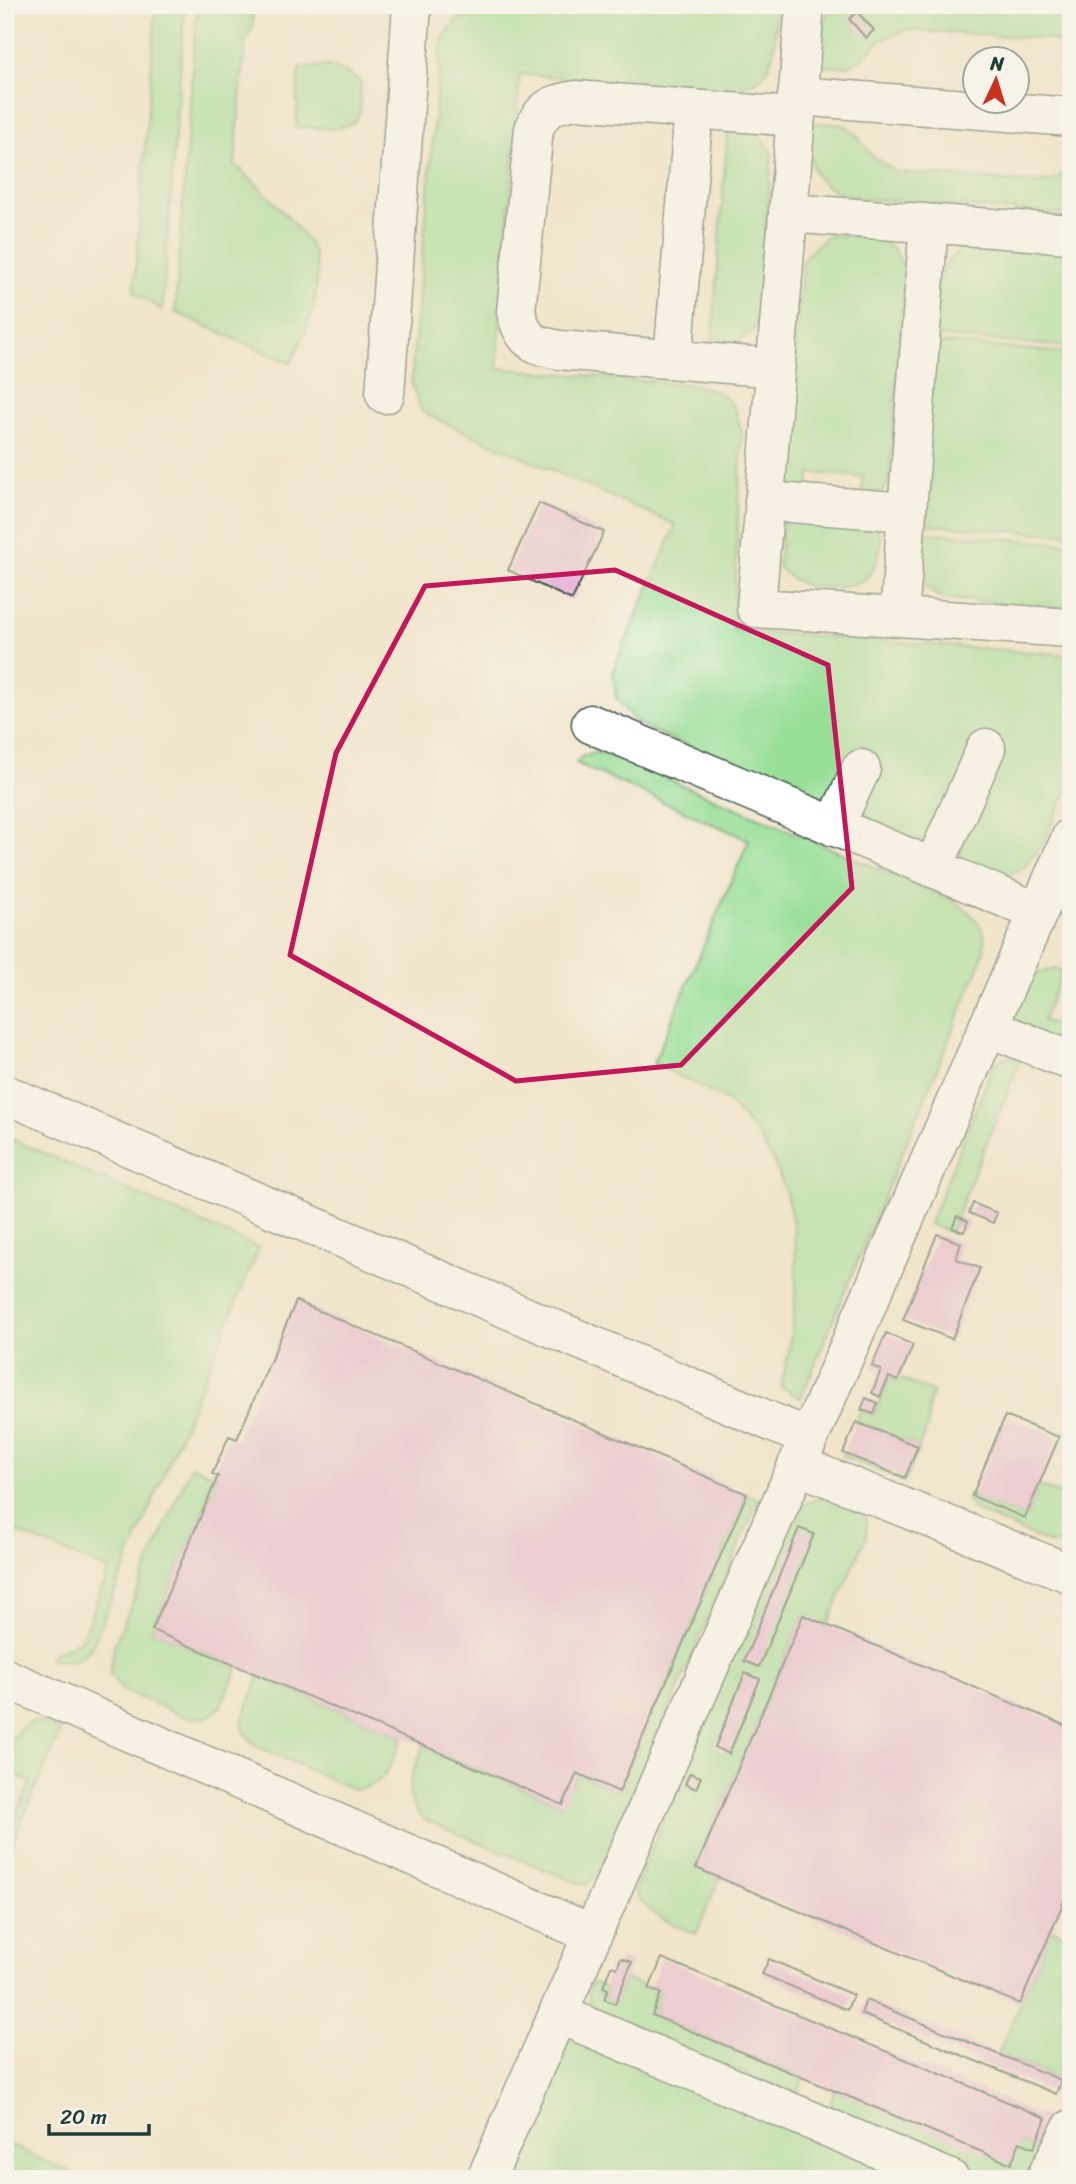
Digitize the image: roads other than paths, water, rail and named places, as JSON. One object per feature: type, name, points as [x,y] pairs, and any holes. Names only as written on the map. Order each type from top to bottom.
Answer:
[{"type":"lane","points":[[384,394],[412,5]]},
{"type":"lane","points":[[805,5],[755,608],[1071,628]]},
{"type":"lane","points":[[775,368],[559,350],[537,345],[522,331],[516,312],[534,129],[540,116],[554,103],[576,100],[694,109],[796,106],[1071,117]]},
{"type":"lane","points":[[673,359],[694,109]]},
{"type":"lane","points":[[788,213],[1071,234]]},
{"type":"lane","points":[[898,617],[929,223]]},
{"type":"lane","points":[[764,501],[907,512]]},
{"type":"lane","points":[[591,724],[1038,912]]},
{"type":"lane","points":[[933,868],[986,748]]},
{"type":"lane","points":[[834,827],[861,769]]},
{"type":"lane","points":[[486,2179],[1071,836]]},
{"type":"lane","points":[[988,1027],[1071,1061]]},
{"type":"lane","points":[[5,1094],[803,1451],[1071,1574]]},
{"type":"lane","points":[[5,1678],[592,1934]]},
{"type":"lane","points":[[558,2014],[950,2179]]},
{"type":"lane","points":[[1045,2179],[1071,2129]]}]
